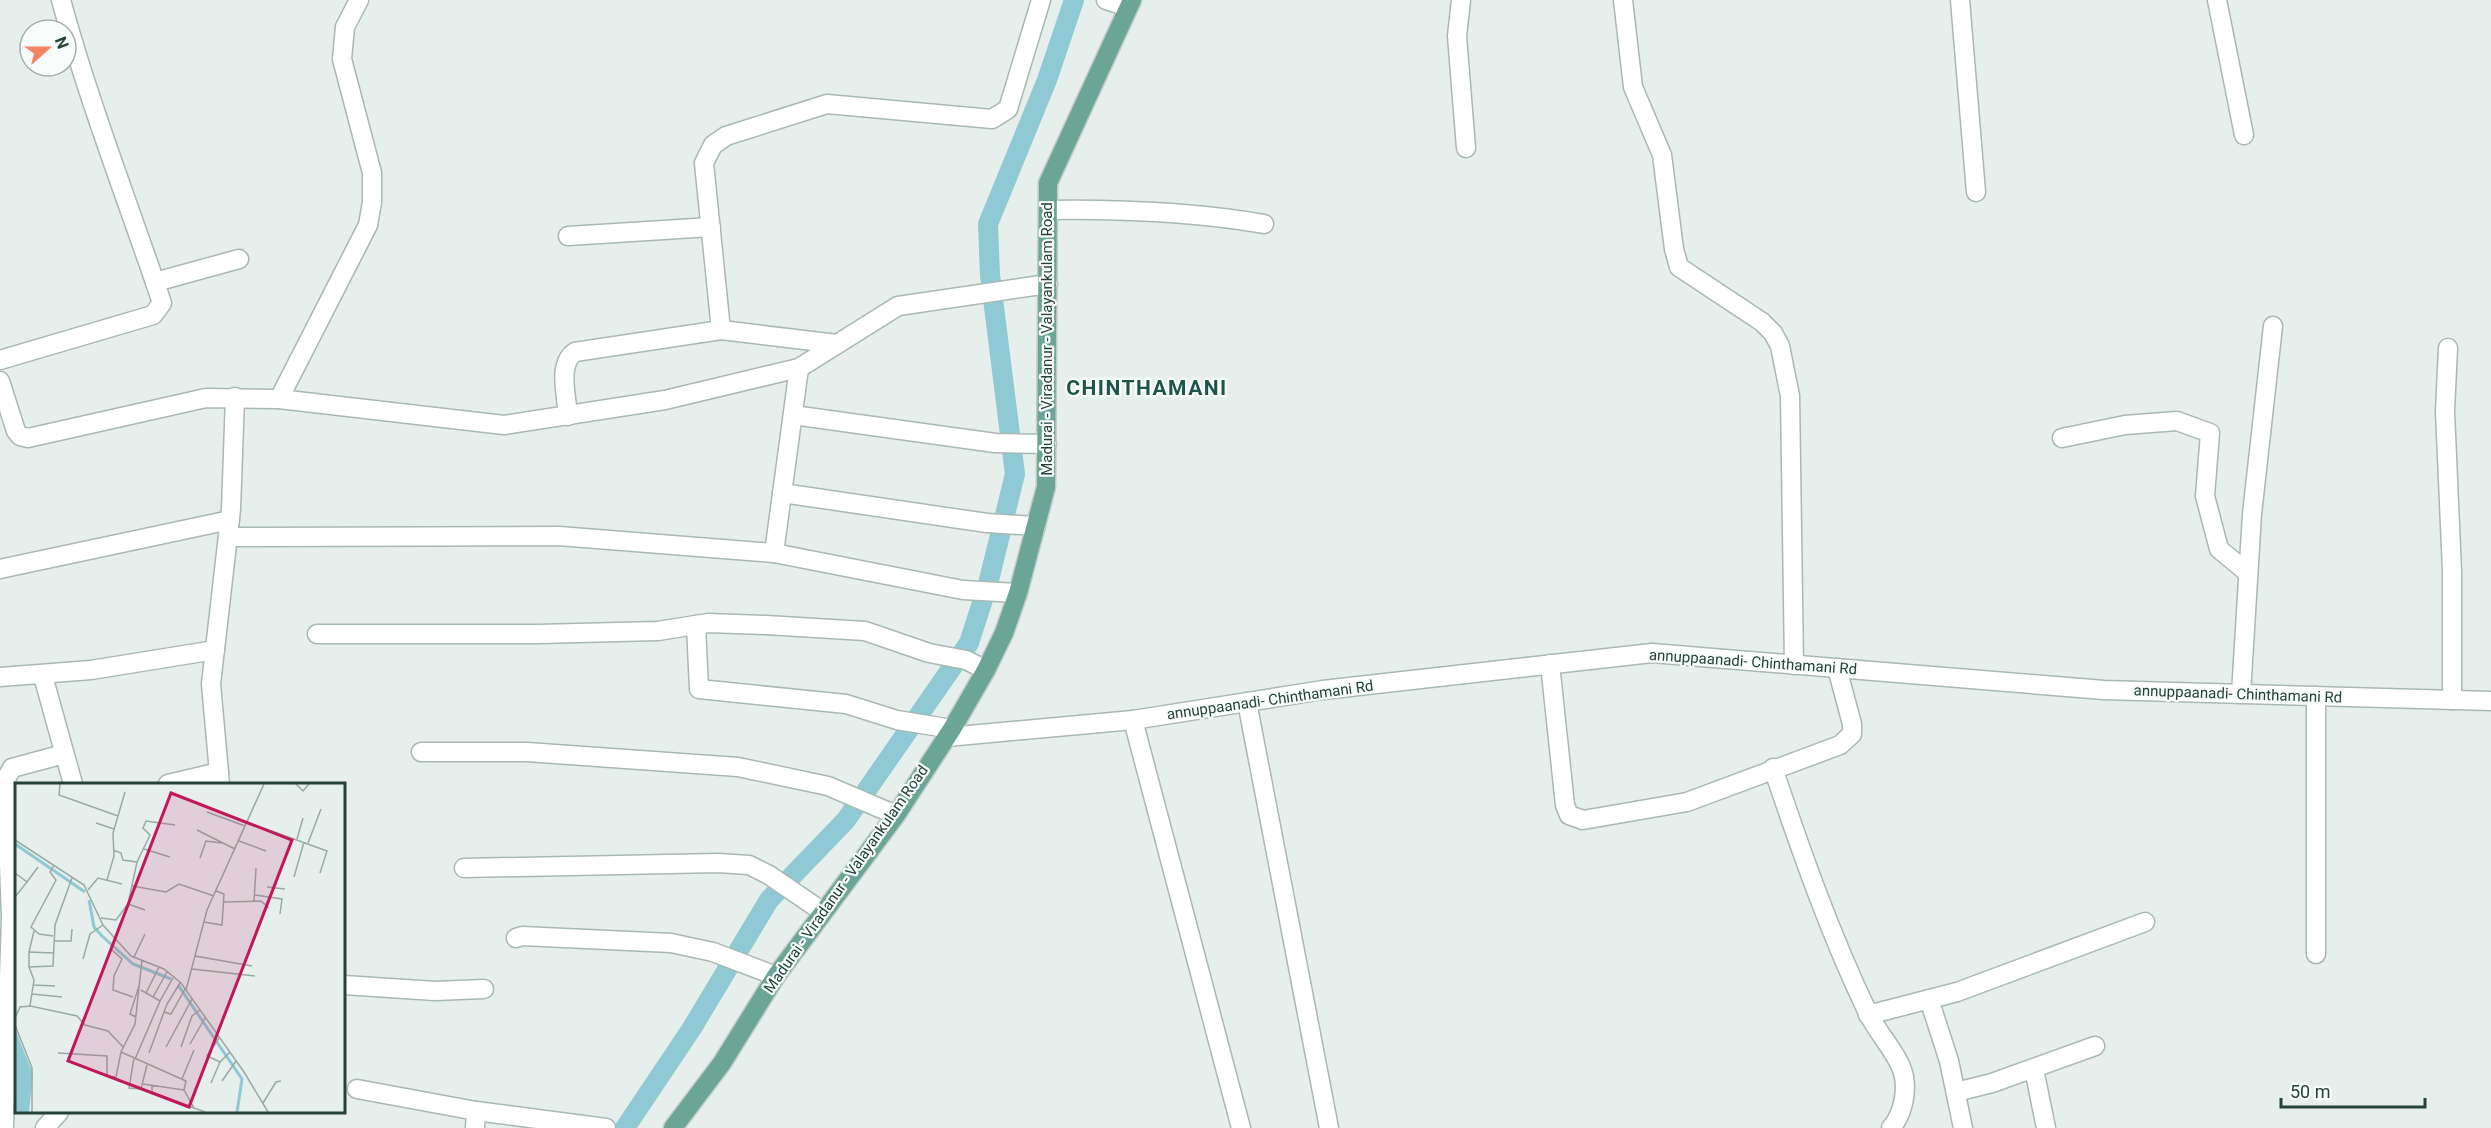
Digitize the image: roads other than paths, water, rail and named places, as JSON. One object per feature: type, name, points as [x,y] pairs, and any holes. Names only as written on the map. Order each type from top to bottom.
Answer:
[{"type":"main road","name":"Madurai - Viradanur - Valayankulam Road","points":[[674,1128],[722,1063],[776,975],[823,912],[887,811],[950,733],[986,670],[1018,593],[1046,487],[1048,183],[1130,3]]},
{"type":"street","points":[[0,360],[153,315],[162,303],[111,150],[80,71],[61,0]]},
{"type":"street","points":[[279,399],[368,225],[372,202],[372,173],[342,59],[345,27],[358,0]]},
{"type":"street","points":[[721,330],[704,163],[713,145],[726,136],[827,104],[992,119],[1008,109],[1041,0]]},
{"type":"street","points":[[1106,0],[1130,3]]},
{"type":"street","points":[[1461,0],[1457,36],[1466,148]]},
{"type":"street","points":[[1623,0],[1633,87],[1662,155],[1674,249],[1679,267],[1762,322],[1773,333],[1780,346],[1790,396],[1794,665]]},
{"type":"street","points":[[1960,0],[1976,192]]},
{"type":"street","points":[[2217,0],[2244,135]]},
{"type":"street","points":[[1048,210],[1102,210],[1221,217],[1264,224]]},
{"type":"street","points":[[568,236],[711,227]]},
{"type":"street","points":[[155,282],[239,259]]},
{"type":"street","points":[[0,381],[16,431],[20,436],[28,438],[206,398],[234,397],[279,399],[504,425],[665,400],[799,368],[898,306],[1048,284]]},
{"type":"street","points":[[2241,694],[2252,514],[2273,326]]},
{"type":"street","points":[[568,416],[565,367],[569,356],[574,352],[721,330],[837,344]]},
{"type":"street","points":[[2448,348],[2445,411],[2452,571],[2452,700]]},
{"type":"street","points":[[774,553],[799,368]]},
{"type":"street","points":[[177,783],[220,778],[211,684],[229,529],[234,397]]},
{"type":"street","points":[[793,415],[995,443],[1047,444]]},
{"type":"street","points":[[2062,438],[2125,425],[2177,421],[2210,433],[2205,496],[2219,549],[2248,573]]},
{"type":"street","points":[[782,493],[987,524],[1012,527],[1036,526]]},
{"type":"street","points":[[0,569],[229,529],[559,536],[774,553],[963,590],[1018,593]]},
{"type":"street","points":[[317,634],[447,636],[657,631],[696,625],[766,625],[865,631],[929,653],[966,660],[986,670]]},
{"type":"street","name":"annuppaanadi- Chinthamani Rd","points":[[696,625],[699,689],[846,704],[950,733],[1133,720],[1323,690],[1652,653],[2104,690],[2491,700]]},
{"type":"street","points":[[0,677],[44,676],[215,650]]},
{"type":"street","points":[[1550,664],[1565,806],[1569,815],[1582,820],[1687,802],[1773,768],[1840,745],[1852,734],[1852,724],[1837,668]]},
{"type":"street","points":[[44,676],[73,783]]},
{"type":"street","points":[[2316,696],[2316,954]]},
{"type":"street","points":[[1247,702],[1329,1128]]},
{"type":"street","points":[[1133,720],[1241,1128]]},
{"type":"street","points":[[422,752],[527,752],[614,756],[738,767],[828,786],[887,811]]},
{"type":"street","points":[[4,1128],[11,918],[6,780],[12,768],[64,754]]},
{"type":"street","points":[[1773,768],[1830,926],[1868,1015],[1902,1068],[1904,1099],[1899,1119],[1891,1128]]},
{"type":"street","points":[[464,868],[718,863],[749,865],[769,875],[823,912]]},
{"type":"street","points":[[1868,1015],[1929,999],[2025,968],[2145,922]]},
{"type":"street","points":[[516,938],[522,936],[671,943],[712,952],[776,975]]},
{"type":"street","points":[[345,985],[435,991],[484,989]]},
{"type":"street","points":[[1929,999],[1956,1092],[1963,1128]]},
{"type":"street","points":[[1956,1092],[2034,1069],[2095,1046]]},
{"type":"street","points":[[2034,1069],[2046,1128]]},
{"type":"street","points":[[357,1089],[476,1119],[606,1128]]},
{"type":"street","points":[[45,1128],[58,1113]]},
{"type":"waterway","points":[[625,1128],[692,1028],[769,900],[846,820],[969,643],[988,584],[1015,474],[990,275],[988,224],[1047,80],[1074,0]]},
{"type":"district","name":"CHINTHAMANI","points":[[1147,388]]}]
